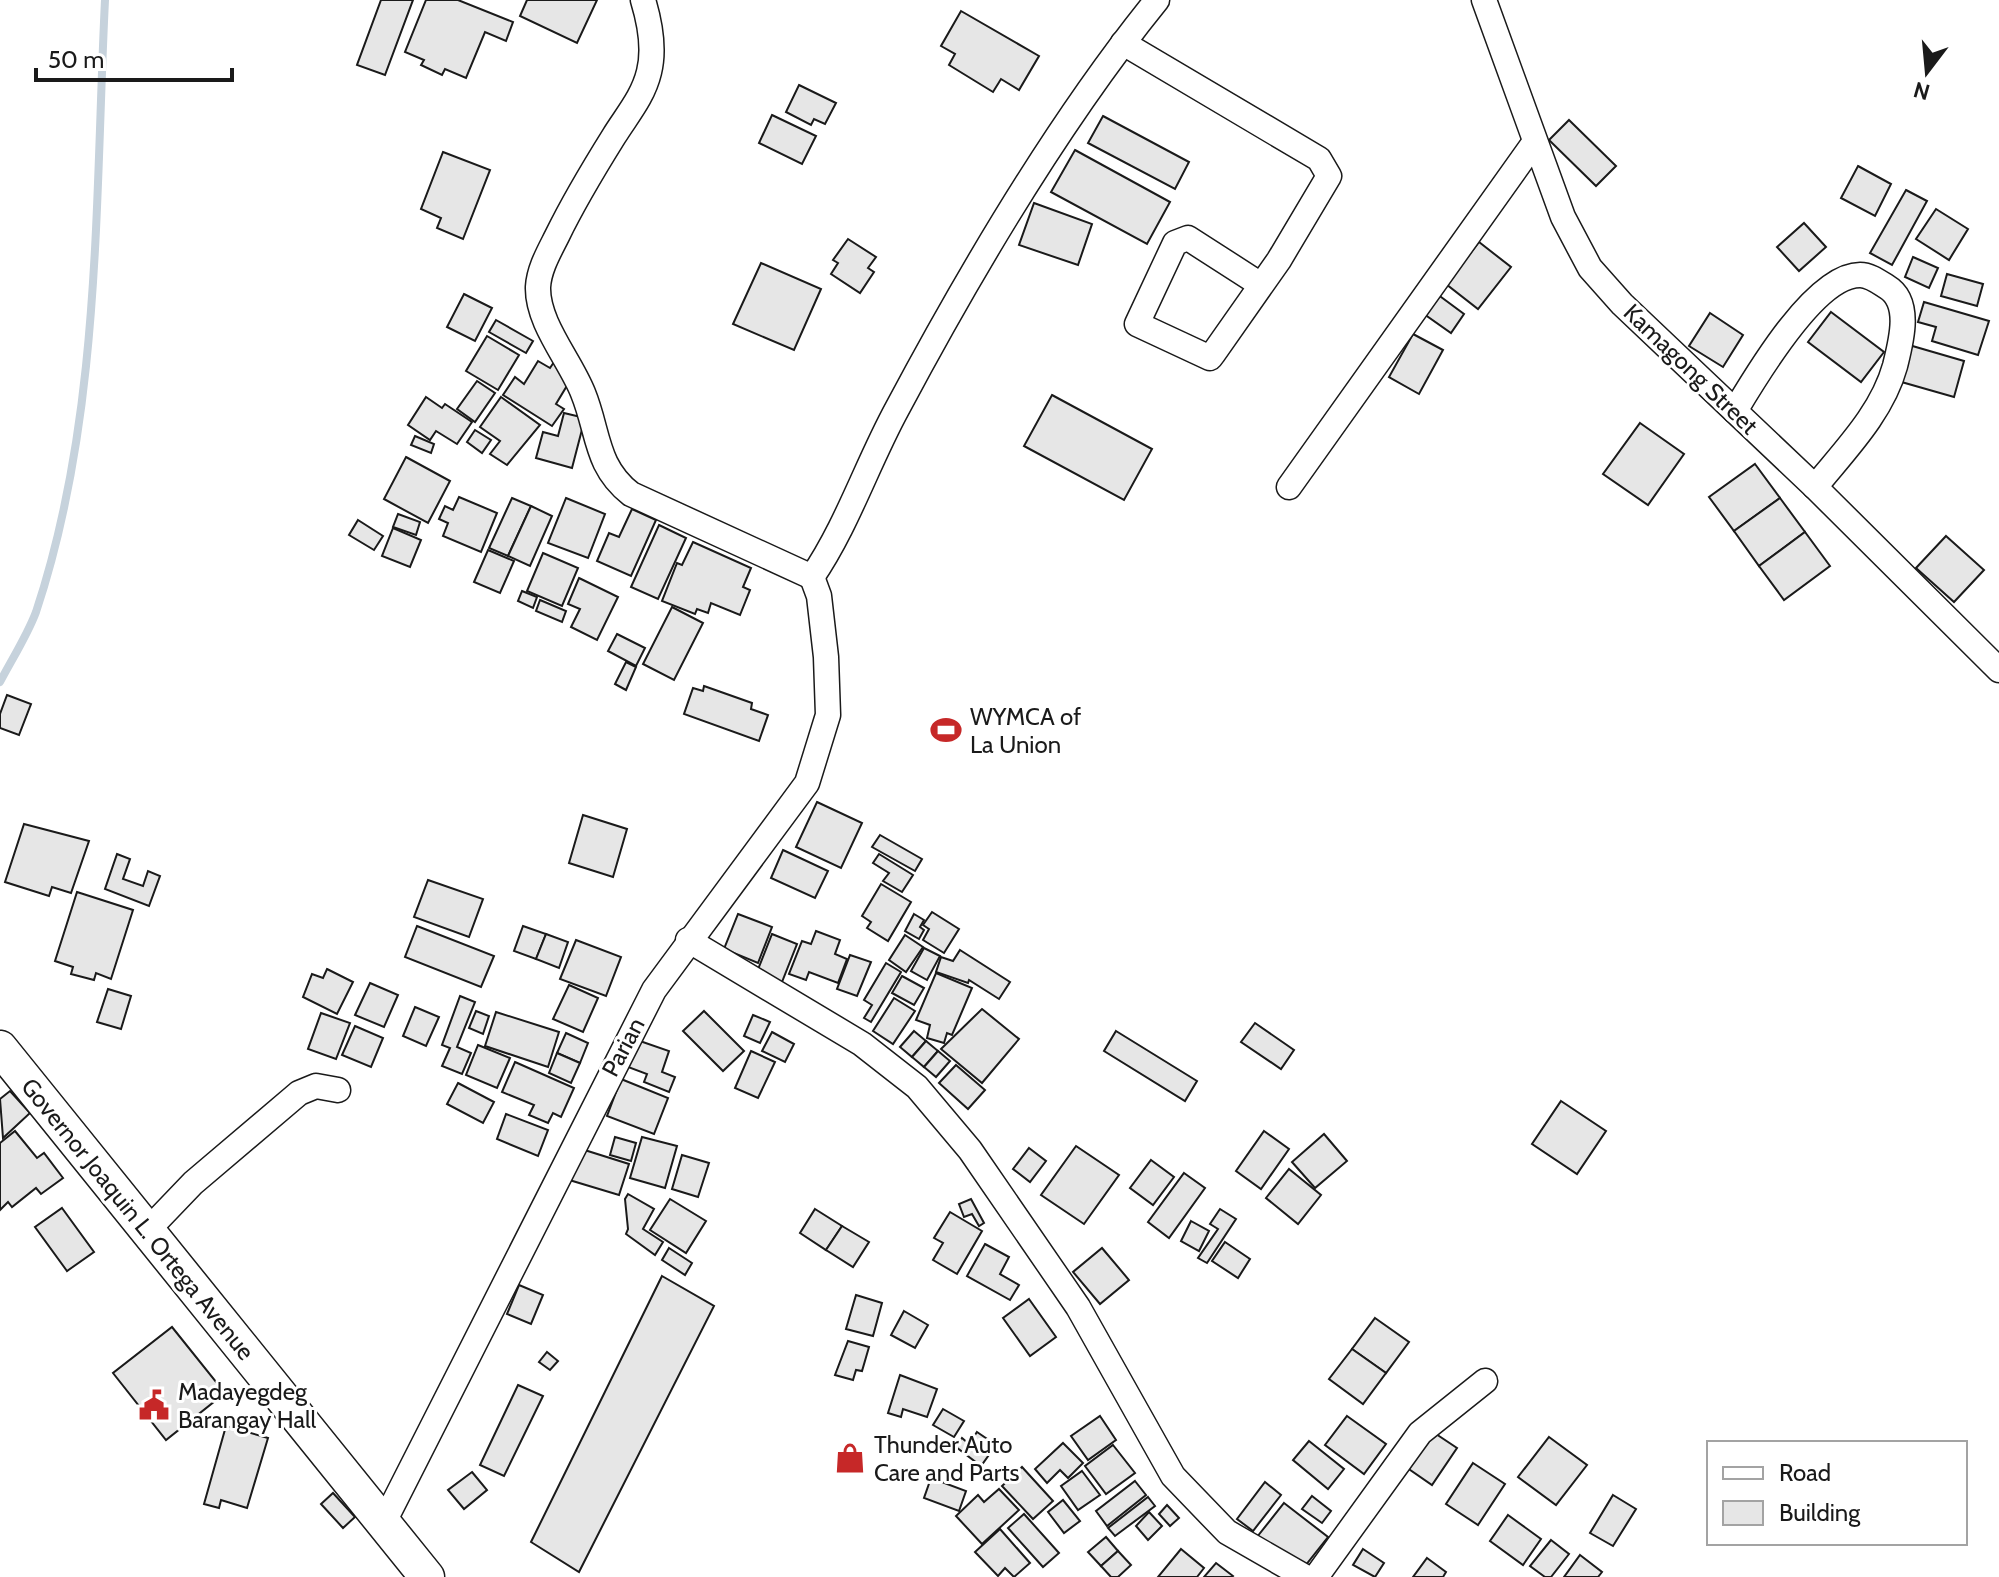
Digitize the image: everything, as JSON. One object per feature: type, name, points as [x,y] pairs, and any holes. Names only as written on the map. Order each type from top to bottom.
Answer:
[{"type":"main road","name":"Governor Joaquin L. Ortega Avenue","points":[[0,1048],[427,1577]]},
{"type":"street","points":[[643,0],[651,35],[649,74],[633,109],[570,209],[543,265],[538,285],[543,311],[575,373],[602,457],[618,484],[631,494],[812,577],[895,411],[939,335],[1073,111],[1157,0]]},
{"type":"street","name":"Kamagong Street","points":[[1484,0],[1563,217],[1590,268],[1622,304],[1815,487],[1999,670]]},
{"type":"street","points":[[1123,43],[1319,159],[1329,176],[1261,285],[1206,359],[1137,324],[1175,243],[1181,239],[1188,238],[1261,285]]},
{"type":"street","points":[[1289,487],[1534,143]]},
{"type":"street","points":[[1735,411],[1772,349],[1816,299],[1847,278],[1861,275],[1893,290],[1902,303],[1903,320],[1894,367],[1872,415],[1815,487]]},
{"type":"street","name":"Parian","points":[[384,1522],[623,1045],[654,990],[807,783],[828,715],[819,596],[812,577]]},
{"type":"street","points":[[688,940],[862,1044],[917,1087],[970,1150],[1078,1307],[1173,1476],[1227,1532],[1305,1577]]},
{"type":"street","points":[[147,1231],[193,1183],[289,1100],[316,1086],[338,1090]]},
{"type":"street","points":[[1316,1577],[1420,1433],[1485,1381]]},
{"type":"building","points":[[381,0],[413,0],[385,75],[357,65]]},
{"type":"building","points":[[426,0],[458,0],[513,22],[506,41],[485,32],[466,78],[445,69],[442,75],[421,65],[424,60],[405,52]]},
{"type":"building","points":[[527,0],[597,0],[577,43],[520,16]]},
{"type":"building","points":[[961,11],[1039,56],[1019,90],[1001,79],[993,92],[949,65],[955,54],[941,46]]},
{"type":"building","points":[[799,85],[836,103],[825,124],[814,119],[811,125],[786,112]]},
{"type":"building","points":[[772,115],[816,136],[802,164],[759,143]]},
{"type":"building","points":[[1103,116],[1189,162],[1175,189],[1088,143]]},
{"type":"building","points":[[1569,120],[1616,166],[1596,186],[1549,140]]},
{"type":"building","points":[[1075,150],[1170,202],[1147,244],[1051,192]]},
{"type":"building","points":[[443,152],[490,170],[463,239],[437,228],[441,218],[421,209]]},
{"type":"building","points":[[1858,166],[1891,184],[1875,216],[1841,198]]},
{"type":"building","points":[[1906,190],[1927,201],[1892,265],[1870,253]]},
{"type":"building","points":[[1034,203],[1092,224],[1078,265],[1019,245]]},
{"type":"building","points":[[1936,209],[1968,229],[1949,260],[1916,239]]},
{"type":"building","points":[[1804,223],[1826,247],[1799,271],[1777,247]]},
{"type":"building","points":[[848,239],[876,257],[868,268],[874,272],[860,293],[831,274],[838,263],[833,260]]},
{"type":"building","points":[[1479,242],[1511,267],[1478,309],[1446,284]]},
{"type":"building","points":[[1913,257],[1938,268],[1929,288],[1905,277]]},
{"type":"building","points":[[761,263],[821,289],[794,350],[733,324]]},
{"type":"building","points":[[1947,274],[1983,284],[1977,306],[1941,296]]},
{"type":"building","points":[[464,294],[492,308],[475,341],[447,327]]},
{"type":"building","points":[[1437,294],[1464,314],[1451,333],[1424,314]]},
{"type":"building","points":[[1924,302],[1989,321],[1978,355],[1932,341],[1936,327],[1918,322]]},
{"type":"building","points":[[1831,312],[1884,352],[1861,382],[1808,342]]},
{"type":"building","points":[[1710,313],[1743,335],[1723,367],[1689,346]]},
{"type":"building","points":[[496,320],[533,341],[526,353],[489,332]]},
{"type":"building","points":[[1413,334],[1443,350],[1419,394],[1389,377]]},
{"type":"building","points":[[487,336],[519,355],[498,390],[466,371]]},
{"type":"building","points":[[1909,345],[1964,361],[1954,397],[1898,381]]},
{"type":"building","points":[[538,361],[550,368],[554,362],[574,374],[556,404],[564,409],[552,426],[503,395],[515,377],[524,384]]},
{"type":"building","points":[[477,381],[495,393],[475,422],[457,409]]},
{"type":"building","points":[[1052,395],[1152,449],[1124,500],[1024,446]]},
{"type":"building","points":[[426,397],[442,408],[445,404],[472,422],[457,444],[436,431],[430,440],[408,425]]},
{"type":"building","points":[[501,397],[540,425],[507,465],[490,454],[500,441],[480,427]]},
{"type":"building","points":[[564,413],[585,418],[572,468],[536,458],[543,432],[558,436]]},
{"type":"building","points":[[1640,423],[1684,454],[1648,505],[1603,474]]},
{"type":"building","points":[[475,430],[491,440],[482,453],[467,442]]},
{"type":"building","points":[[415,436],[434,444],[431,453],[411,445]]},
{"type":"building","points":[[406,457],[450,481],[428,523],[384,499]]},
{"type":"building","points":[[1755,464],[1780,498],[1734,531],[1709,497]]},
{"type":"building","points":[[459,497],[497,513],[481,552],[443,536],[448,523],[439,519],[445,506],[453,510]]},
{"type":"building","points":[[512,498],[531,506],[508,556],[489,548]]},
{"type":"building","points":[[566,498],[605,514],[588,558],[548,543]]},
{"type":"building","points":[[1780,498],[1805,532],[1759,566],[1734,531]]},
{"type":"building","points":[[531,506],[552,516],[530,566],[508,556]]},
{"type":"building","points":[[632,509],[656,520],[631,576],[597,561],[609,533],[619,537]]},
{"type":"building","points":[[398,514],[420,522],[416,535],[393,527]]},
{"type":"building","points":[[358,520],[383,536],[374,550],[349,535]]},
{"type":"building","points":[[659,525],[686,538],[658,599],[631,587]]},
{"type":"building","points":[[393,528],[421,540],[410,567],[382,556]]},
{"type":"building","points":[[1805,532],[1830,566],[1784,600],[1759,566]]},
{"type":"building","points":[[1946,536],[1984,570],[1954,602],[1916,568]]},
{"type":"building","points":[[693,542],[751,568],[743,587],[750,590],[740,615],[711,603],[708,613],[697,609],[695,614],[662,601],[677,563],[682,565]]},
{"type":"building","points":[[488,550],[514,561],[500,593],[474,582]]},
{"type":"building","points":[[543,553],[578,568],[562,606],[527,591]]},
{"type":"building","points":[[579,578],[618,597],[597,640],[571,627],[580,609],[568,604]]},
{"type":"building","points":[[522,591],[537,597],[533,608],[518,601]]},
{"type":"building","points":[[540,600],[566,611],[562,622],[536,611]]},
{"type":"building","points":[[672,607],[703,623],[674,680],[643,664]]},
{"type":"building","points":[[617,634],[645,648],[636,666],[608,651]]},
{"type":"building","points":[[626,662],[636,667],[626,690],[615,684]]},
{"type":"building","points":[[704,686],[752,703],[751,709],[768,715],[759,741],[684,714],[693,688],[703,691]]},
{"type":"building","points":[[7,695],[31,704],[19,735],[0,728],[0,714]]},
{"type":"building","points":[[817,802],[862,823],[841,868],[796,847]]},
{"type":"building","points":[[583,815],[627,829],[613,877],[569,863]]},
{"type":"building","points":[[24,824],[89,841],[71,893],[52,887],[49,896],[5,882]]},
{"type":"building","points":[[880,835],[922,859],[915,871],[872,847]]},
{"type":"building","points":[[783,850],[828,871],[815,898],[771,878]]},
{"type":"building","points":[[117,854],[130,859],[123,879],[143,886],[148,871],[160,876],[149,906],[105,889]]},
{"type":"building","points":[[879,854],[913,875],[902,892],[883,881],[889,873],[873,863]]},
{"type":"building","points":[[428,880],[483,899],[469,937],[414,917]]},
{"type":"building","points":[[881,884],[911,902],[888,941],[867,928],[871,922],[862,916]]},
{"type":"building","points":[[77,892],[133,910],[111,979],[96,973],[94,980],[71,974],[73,967],[55,961]]},
{"type":"building","points":[[932,912],[959,929],[944,953],[923,940],[929,929],[923,925]]},
{"type":"building","points":[[738,914],[772,927],[758,963],[724,949]]},
{"type":"building","points":[[914,914],[924,920],[920,927],[924,930],[919,939],[905,931]]},
{"type":"building","points":[[417,926],[494,956],[481,987],[405,957]]},
{"type":"building","points":[[523,926],[546,934],[536,959],[514,951]]},
{"type":"building","points":[[816,931],[840,940],[835,954],[847,959],[838,983],[809,972],[806,980],[789,974],[802,941],[811,944]]},
{"type":"building","points":[[546,934],[568,942],[559,968],[536,959]]},
{"type":"building","points":[[772,934],[797,944],[780,987],[755,977]]},
{"type":"building","points":[[905,935],[923,947],[906,972],[889,960]]},
{"type":"building","points":[[576,940],[621,957],[606,996],[560,979]]},
{"type":"building","points":[[924,948],[940,956],[927,980],[911,971]]},
{"type":"building","points":[[960,950],[1010,982],[999,999],[969,980],[968,983],[936,972],[941,957],[953,961]]},
{"type":"building","points":[[850,955],[871,962],[857,996],[837,989]]},
{"type":"building","points":[[886,963],[901,972],[871,1022],[864,1018],[872,1005],[864,1000]]},
{"type":"building","points":[[327,969],[353,982],[337,1014],[303,997],[312,974],[323,978]]},
{"type":"building","points":[[936,973],[972,988],[952,1035],[947,1033],[944,1043],[927,1038],[930,1025],[916,1020]]},
{"type":"building","points":[[902,976],[924,988],[914,1005],[892,993]]},
{"type":"building","points":[[370,983],[398,995],[384,1027],[355,1015]]},
{"type":"building","points":[[569,985],[598,998],[583,1032],[553,1019]]},
{"type":"building","points":[[108,989],[131,996],[121,1029],[97,1022]]},
{"type":"building","points":[[460,996],[475,1002],[457,1047],[471,1053],[462,1074],[442,1066],[450,1048],[442,1045]]},
{"type":"building","points":[[894,998],[915,1011],[893,1044],[873,1031]]},
{"type":"building","points":[[415,1007],[439,1017],[426,1046],[403,1036]]},
{"type":"building","points":[[982,1009],[1019,1039],[982,1083],[941,1049]]},
{"type":"building","points":[[476,1011],[489,1016],[483,1034],[469,1028]]},
{"type":"building","points":[[704,1011],[744,1051],[723,1071],[683,1031]]},
{"type":"building","points":[[496,1012],[559,1032],[548,1067],[485,1046]]},
{"type":"building","points":[[321,1013],[350,1023],[336,1059],[308,1049]]},
{"type":"building","points":[[753,1015],[770,1022],[760,1043],[744,1036]]},
{"type":"building","points":[[1255,1023],[1294,1050],[1281,1069],[1241,1042]]},
{"type":"building","points":[[355,1026],[383,1038],[371,1067],[342,1055]]},
{"type":"building","points":[[914,1031],[926,1041],[912,1057],[900,1047]]},
{"type":"building","points":[[1116,1031],[1197,1081],[1185,1101],[1104,1051]]},
{"type":"building","points":[[772,1032],[794,1044],[785,1062],[762,1051]]},
{"type":"building","points":[[566,1033],[588,1043],[580,1063],[557,1053]]},
{"type":"building","points":[[637,1040],[669,1051],[662,1072],[675,1077],[669,1092],[644,1082],[647,1074],[628,1067]]},
{"type":"building","points":[[926,1041],[938,1051],[924,1067],[912,1057]]},
{"type":"building","points":[[478,1045],[510,1058],[497,1088],[466,1075]]},
{"type":"building","points":[[751,1051],[775,1062],[758,1098],[735,1088]]},
{"type":"building","points":[[938,1051],[950,1061],[936,1077],[924,1067]]},
{"type":"building","points":[[557,1053],[580,1063],[571,1083],[549,1073]]},
{"type":"building","points":[[515,1062],[574,1088],[561,1117],[553,1113],[548,1123],[529,1115],[534,1105],[502,1092]]},
{"type":"building","points":[[956,1065],[985,1090],[968,1109],[939,1083]]},
{"type":"building","points":[[621,1079],[668,1098],[654,1134],[607,1116]]},
{"type":"building","points":[[458,1083],[494,1102],[483,1123],[447,1104]]},
{"type":"building","points":[[10,1091],[30,1113],[3,1138],[0,1099]]},
{"type":"building","points":[[1561,1101],[1606,1131],[1577,1174],[1532,1144]]},
{"type":"building","points":[[506,1114],[548,1130],[538,1156],[497,1139]]},
{"type":"building","points":[[15,1131],[37,1158],[44,1153],[63,1178],[41,1194],[36,1188],[12,1207],[8,1202],[0,1210],[0,1143]]},
{"type":"building","points":[[1264,1131],[1289,1149],[1261,1189],[1236,1171]]},
{"type":"building","points":[[1324,1134],[1347,1161],[1315,1188],[1292,1162]]},
{"type":"building","points":[[615,1137],[636,1143],[631,1161],[610,1155]]},
{"type":"building","points":[[642,1137],[677,1146],[665,1188],[630,1178]]},
{"type":"building","points":[[1076,1146],[1119,1175],[1084,1224],[1041,1195]]},
{"type":"building","points":[[575,1147],[629,1164],[619,1195],[566,1179]]},
{"type":"building","points":[[1029,1148],[1046,1161],[1030,1182],[1013,1169]]},
{"type":"building","points":[[682,1155],[709,1163],[698,1197],[672,1189]]},
{"type":"building","points":[[1151,1160],[1174,1177],[1153,1205],[1130,1188]]},
{"type":"building","points":[[1289,1169],[1321,1195],[1298,1224],[1266,1198]]},
{"type":"building","points":[[1184,1173],[1205,1188],[1169,1238],[1148,1222]]},
{"type":"building","points":[[628,1194],[654,1209],[643,1229],[663,1242],[655,1255],[626,1234],[625,1199]]},
{"type":"building","points":[[670,1199],[706,1221],[686,1253],[650,1230]]},
{"type":"building","points":[[971,1199],[984,1223],[979,1226],[972,1214],[964,1217],[959,1204]]},
{"type":"building","points":[[62,1208],[94,1252],[67,1271],[35,1227]]},
{"type":"building","points":[[815,1209],[842,1226],[826,1250],[800,1233]]},
{"type":"building","points":[[1220,1209],[1236,1219],[1207,1263],[1198,1258],[1218,1229],[1210,1224]]},
{"type":"building","points":[[950,1212],[982,1231],[957,1274],[933,1260],[943,1243],[934,1238]]},
{"type":"building","points":[[1191,1221],[1209,1231],[1199,1251],[1181,1241]]},
{"type":"building","points":[[842,1226],[869,1242],[853,1267],[826,1250]]},
{"type":"building","points":[[1225,1242],[1250,1259],[1238,1278],[1212,1261]]},
{"type":"building","points":[[985,1244],[1009,1257],[1000,1274],[1019,1285],[1010,1300],[967,1276]]},
{"type":"building","points":[[669,1248],[692,1263],[685,1275],[662,1260]]},
{"type":"building","points":[[1102,1248],[1129,1280],[1100,1304],[1073,1272]]},
{"type":"building","points":[[662,1276],[714,1306],[579,1572],[531,1542]]},
{"type":"building","points":[[519,1285],[543,1295],[531,1324],[507,1314]]},
{"type":"building","points":[[856,1295],[882,1303],[873,1336],[846,1329]]},
{"type":"building","points":[[1029,1299],[1056,1337],[1030,1356],[1003,1318]]},
{"type":"building","points":[[904,1311],[928,1325],[915,1348],[891,1335]]},
{"type":"building","points":[[1375,1318],[1409,1342],[1386,1373],[1352,1349]]},
{"type":"building","points":[[172,1327],[225,1393],[166,1440],[113,1373]]},
{"type":"building","points":[[848,1341],[869,1347],[862,1371],[856,1370],[853,1380],[835,1375]]},
{"type":"building","points":[[1352,1349],[1386,1373],[1363,1404],[1329,1379]]},
{"type":"building","points":[[547,1352],[558,1361],[550,1370],[539,1362]]},
{"type":"building","points":[[900,1375],[937,1389],[927,1417],[903,1409],[901,1417],[888,1413]]},
{"type":"building","points":[[518,1385],[543,1396],[504,1476],[480,1465]]},
{"type":"building","points":[[943,1409],[964,1421],[954,1437],[933,1425]]},
{"type":"building","points":[[1100,1416],[1116,1440],[1088,1460],[1071,1436]]},
{"type":"building","points":[[1347,1416],[1386,1444],[1364,1474],[1325,1445]]},
{"type":"building","points":[[226,1426],[268,1438],[247,1508],[221,1500],[219,1508],[204,1504]]},
{"type":"building","points":[[1427,1428],[1457,1448],[1432,1485],[1403,1465]]},
{"type":"building","points":[[977,1432],[996,1445],[981,1466],[956,1447],[962,1438],[969,1444]]},
{"type":"building","points":[[1549,1437],[1587,1465],[1556,1505],[1518,1477]]},
{"type":"building","points":[[1309,1441],[1344,1469],[1328,1489],[1293,1460]]},
{"type":"building","points":[[1063,1443],[1083,1463],[1068,1478],[1060,1470],[1047,1483],[1035,1469]]},
{"type":"building","points":[[1113,1445],[1135,1473],[1106,1494],[1085,1466]]},
{"type":"building","points":[[1473,1463],[1505,1484],[1478,1525],[1446,1504]]},
{"type":"building","points":[[1022,1467],[1053,1501],[1033,1519],[1002,1486]]},
{"type":"building","points":[[1082,1471],[1100,1495],[1078,1510],[1061,1486]]},
{"type":"building","points":[[472,1472],[487,1490],[464,1509],[448,1490]]},
{"type":"building","points":[[931,1478],[966,1491],[959,1511],[924,1498]]},
{"type":"building","points":[[1135,1481],[1146,1495],[1107,1526],[1096,1511]]},
{"type":"building","points":[[1265,1482],[1281,1495],[1253,1531],[1237,1519]]},
{"type":"building","points":[[999,1489],[1019,1510],[982,1544],[956,1516],[978,1495],[984,1502]]},
{"type":"building","points":[[333,1493],[355,1517],[343,1528],[321,1504]]},
{"type":"building","points":[[1613,1495],[1636,1509],[1613,1546],[1590,1533]]},
{"type":"building","points":[[1312,1496],[1331,1511],[1322,1523],[1302,1509]]},
{"type":"building","points":[[1148,1497],[1155,1506],[1115,1536],[1108,1528]]},
{"type":"building","points":[[1063,1500],[1080,1521],[1064,1533],[1048,1512]]},
{"type":"building","points":[[1284,1503],[1328,1537],[1301,1571],[1257,1537]]},
{"type":"building","points":[[1167,1505],[1179,1518],[1170,1526],[1159,1514]]},
{"type":"building","points":[[1149,1512],[1162,1526],[1148,1540],[1136,1526]]},
{"type":"building","points":[[1024,1514],[1059,1553],[1043,1567],[1008,1528]]},
{"type":"building","points":[[1508,1515],[1541,1539],[1523,1565],[1490,1541]]},
{"type":"building","points":[[1000,1529],[1030,1563],[1014,1577],[1005,1568],[998,1576],[975,1552]]},
{"type":"building","points":[[1106,1537],[1118,1551],[1101,1566],[1088,1552]]},
{"type":"building","points":[[1551,1540],[1569,1554],[1551,1577],[1545,1577],[1530,1566]]},
{"type":"building","points":[[1181,1549],[1204,1568],[1197,1577],[1158,1577]]},
{"type":"building","points":[[1363,1549],[1384,1563],[1375,1577],[1353,1565]]},
{"type":"building","points":[[1118,1551],[1131,1565],[1118,1577],[1111,1577],[1101,1566]]},
{"type":"building","points":[[1580,1555],[1602,1572],[1598,1577],[1564,1577]]},
{"type":"building","points":[[1427,1558],[1446,1572],[1443,1577],[1413,1577]]},
{"type":"building","points":[[1216,1563],[1233,1576],[1204,1577]]},
{"type":"waterway","points":[[0,682],[36,612],[57,538],[73,463],[91,309],[105,0]]},
{"type":"place","name":"WYMCA of La Union","points":[[946,730]]},
{"type":"place","name":"Madayegdeg Barangay Hall","points":[[154,1405]]},
{"type":"place","name":"Thunder Auto Care and Parts","points":[[850,1458]]}]
